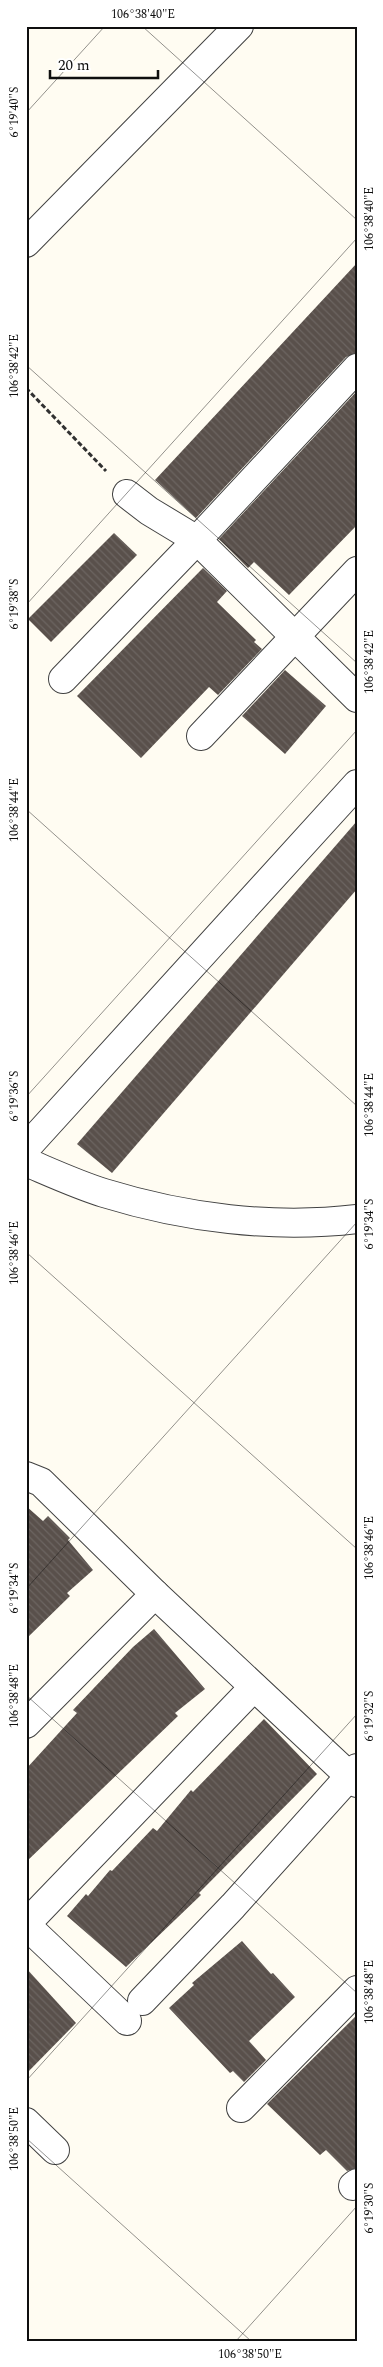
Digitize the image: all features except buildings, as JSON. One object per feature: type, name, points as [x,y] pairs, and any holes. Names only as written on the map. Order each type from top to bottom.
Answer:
[{"type":"street","points":[[26,243],[239,26]]},
{"type":"street","points":[[63,679],[197,540],[357,368]]},
{"type":"street","points":[[127,494],[149,511],[197,540],[357,698]]},
{"type":"street","points":[[201,736],[357,571]]},
{"type":"street","points":[[26,1148],[357,784]]},
{"type":"street","points":[[26,1162],[104,1193],[198,1216],[276,1223],[357,1220]]},
{"type":"street","points":[[26,1476],[41,1482],[155,1594],[354,1776],[134,2011],[26,1925],[254,1686]]},
{"type":"street","points":[[26,1724],[155,1594]]},
{"type":"street","points":[[241,2108],[357,1990]]},
{"type":"street","points":[[26,2122],[55,2150]]},
{"type":"path","points":[[26,388],[127,494]]}]
